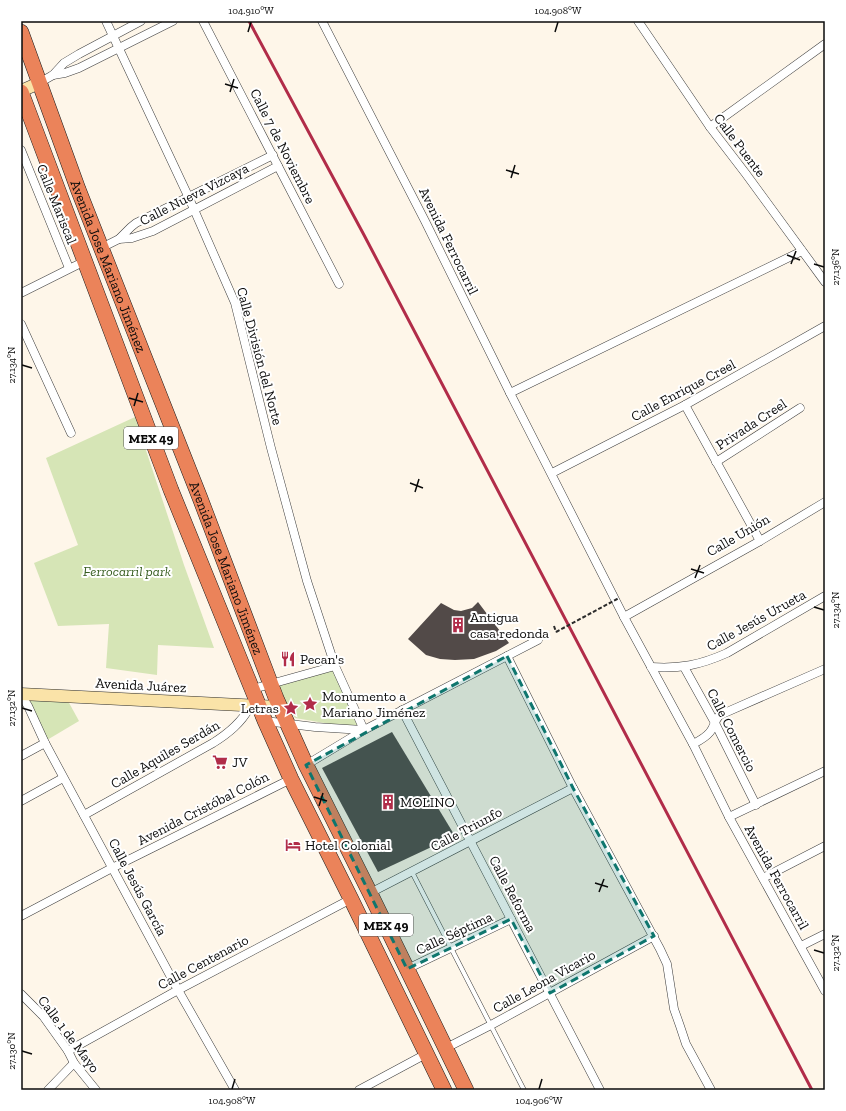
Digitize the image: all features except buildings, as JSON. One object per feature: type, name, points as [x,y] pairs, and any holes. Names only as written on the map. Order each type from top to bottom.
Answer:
[{"type":"highway","name":"Avenida Jose Mariano Jiménez","points":[[21,32],[78,189],[287,723],[306,765],[466,1090]]},
{"type":"highway","name":"Avenida Jose Mariano Jiménez","points":[[21,92],[171,490],[252,689],[258,712],[444,1090]]},
{"type":"main road","points":[[21,92],[39,83]]},
{"type":"main road","name":"Avenida Juárez","points":[[21,695],[258,712]]},
{"type":"main road","points":[[258,712],[281,707]]},
{"type":"street","name":"Calle División del Norte","points":[[106,21],[189,198],[235,303],[273,455],[307,581],[335,666]]},
{"type":"street","points":[[53,75],[64,63],[141,21]]},
{"type":"street","points":[[39,83],[53,75],[71,71],[173,21]]},
{"type":"street","name":"Calle 7 de Noviembre","points":[[203,21],[339,284]]},
{"type":"street","name":"Avenida Ferrocarril","points":[[322,21],[428,227],[510,393],[624,617],[693,744],[729,817],[825,991]]},
{"type":"street","name":"Calle Puente","points":[[638,21],[710,127],[825,282]]},
{"type":"street","points":[[710,127],[825,44]]},
{"type":"street","name":"Calle Mariscal","points":[[21,150],[69,268]]},
{"type":"street","name":"Calle Nueva Vizcaya","points":[[101,248],[119,239],[136,223],[273,155]]},
{"type":"street","name":"Calle Nueva Vizcaya","points":[[119,239],[132,238],[144,234],[194,210],[278,166]]},
{"type":"street","points":[[510,393],[802,251]]},
{"type":"street","points":[[21,293],[85,261]]},
{"type":"street","points":[[21,324],[71,433]]},
{"type":"street","name":"Calle Enrique Creel","points":[[552,473],[685,405],[825,326]]},
{"type":"street","name":"Privada Creel","points":[[685,405],[760,540]]},
{"type":"street","name":"Privada Creel","points":[[716,462],[800,408]]},
{"type":"street","name":"Calle Unión","points":[[624,617],[825,502]]},
{"type":"street","name":"Calle Jesús Urueta","points":[[651,667],[684,667],[699,664],[726,653],[825,596]]},
{"type":"street","points":[[306,765],[364,730],[538,640]]},
{"type":"street","points":[[507,656],[572,788],[654,936],[667,964],[674,1009],[686,1044],[711,1090]]},
{"type":"street","points":[[252,689],[335,666],[364,730]]},
{"type":"street","name":"Calle Comercio","points":[[684,667],[714,721],[756,805]]},
{"type":"street","points":[[693,744],[709,734],[714,721],[720,715],[825,670]]},
{"type":"street","name":"Calle Jesús García","points":[[21,695],[28,706],[63,778],[84,814],[178,990],[235,1090]]},
{"type":"street","name":"Calle Reforma","points":[[402,710],[600,1090]]},
{"type":"street","points":[[258,712],[287,723],[364,730]]},
{"type":"street","name":"Calle Aquiles Serdán","points":[[84,814],[213,743],[258,712]]},
{"type":"street","points":[[21,756],[45,743]]},
{"type":"street","points":[[729,817],[825,771]]},
{"type":"street","points":[[21,802],[63,778]]},
{"type":"street","name":"Avenida Cristóbal Colón","points":[[21,916],[112,868],[291,779]]},
{"type":"street","name":"Calle Triunfo","points":[[370,893],[572,788]]},
{"type":"street","points":[[763,878],[825,846]]},
{"type":"street","name":"Calle Centenario","points":[[68,1051],[178,990],[351,899]]},
{"type":"street","name":"Calle Séptima","points":[[407,969],[511,920]]},
{"type":"street","points":[[801,946],[825,934]]},
{"type":"street","name":"Calle Leona Vicario","points":[[446,1048],[654,936]]},
{"type":"street","name":"Calle 1 de Mayo","points":[[21,994],[43,1016],[68,1051],[74,1063],[96,1090]]},
{"type":"street","points":[[359,1090],[426,1054]]},
{"type":"street","points":[[48,1090],[74,1063]]},
{"type":"lane","points":[[412,872],[524,1090]]},
{"type":"path","points":[[554,626],[556,632],[619,598]]},
{"type":"highlighted area","points":[[507,656],[573,788],[654,936],[550,993],[511,919],[407,969],[306,765]]},
{"type":"green space","name":"Ferrocarril park","points":[[135,417],[184,565],[214,648],[158,645],[157,675],[106,668],[109,624],[58,626],[34,563],[78,545],[46,458]]},
{"type":"green space","points":[[334,669],[360,729],[295,718],[275,685]]},
{"type":"green space","points":[[26,697],[68,701],[79,721],[47,740]]},
{"type":"railway","points":[[249,21],[364,235],[812,1090]]},
{"type":"place","name":"Antigua casa redonda","points":[[458,625]]},
{"type":"place","name":"Pecan's","points":[[288,659]]},
{"type":"place","name":"Monumento a Mariano Jiménez","points":[[310,704]]},
{"type":"place","name":"Letras","points":[[291,708]]},
{"type":"place","name":"JV","points":[[220,762]]},
{"type":"place","name":"MOLINO","points":[[388,802]]},
{"type":"place","name":"Hotel Colonial","points":[[293,845]]}]
